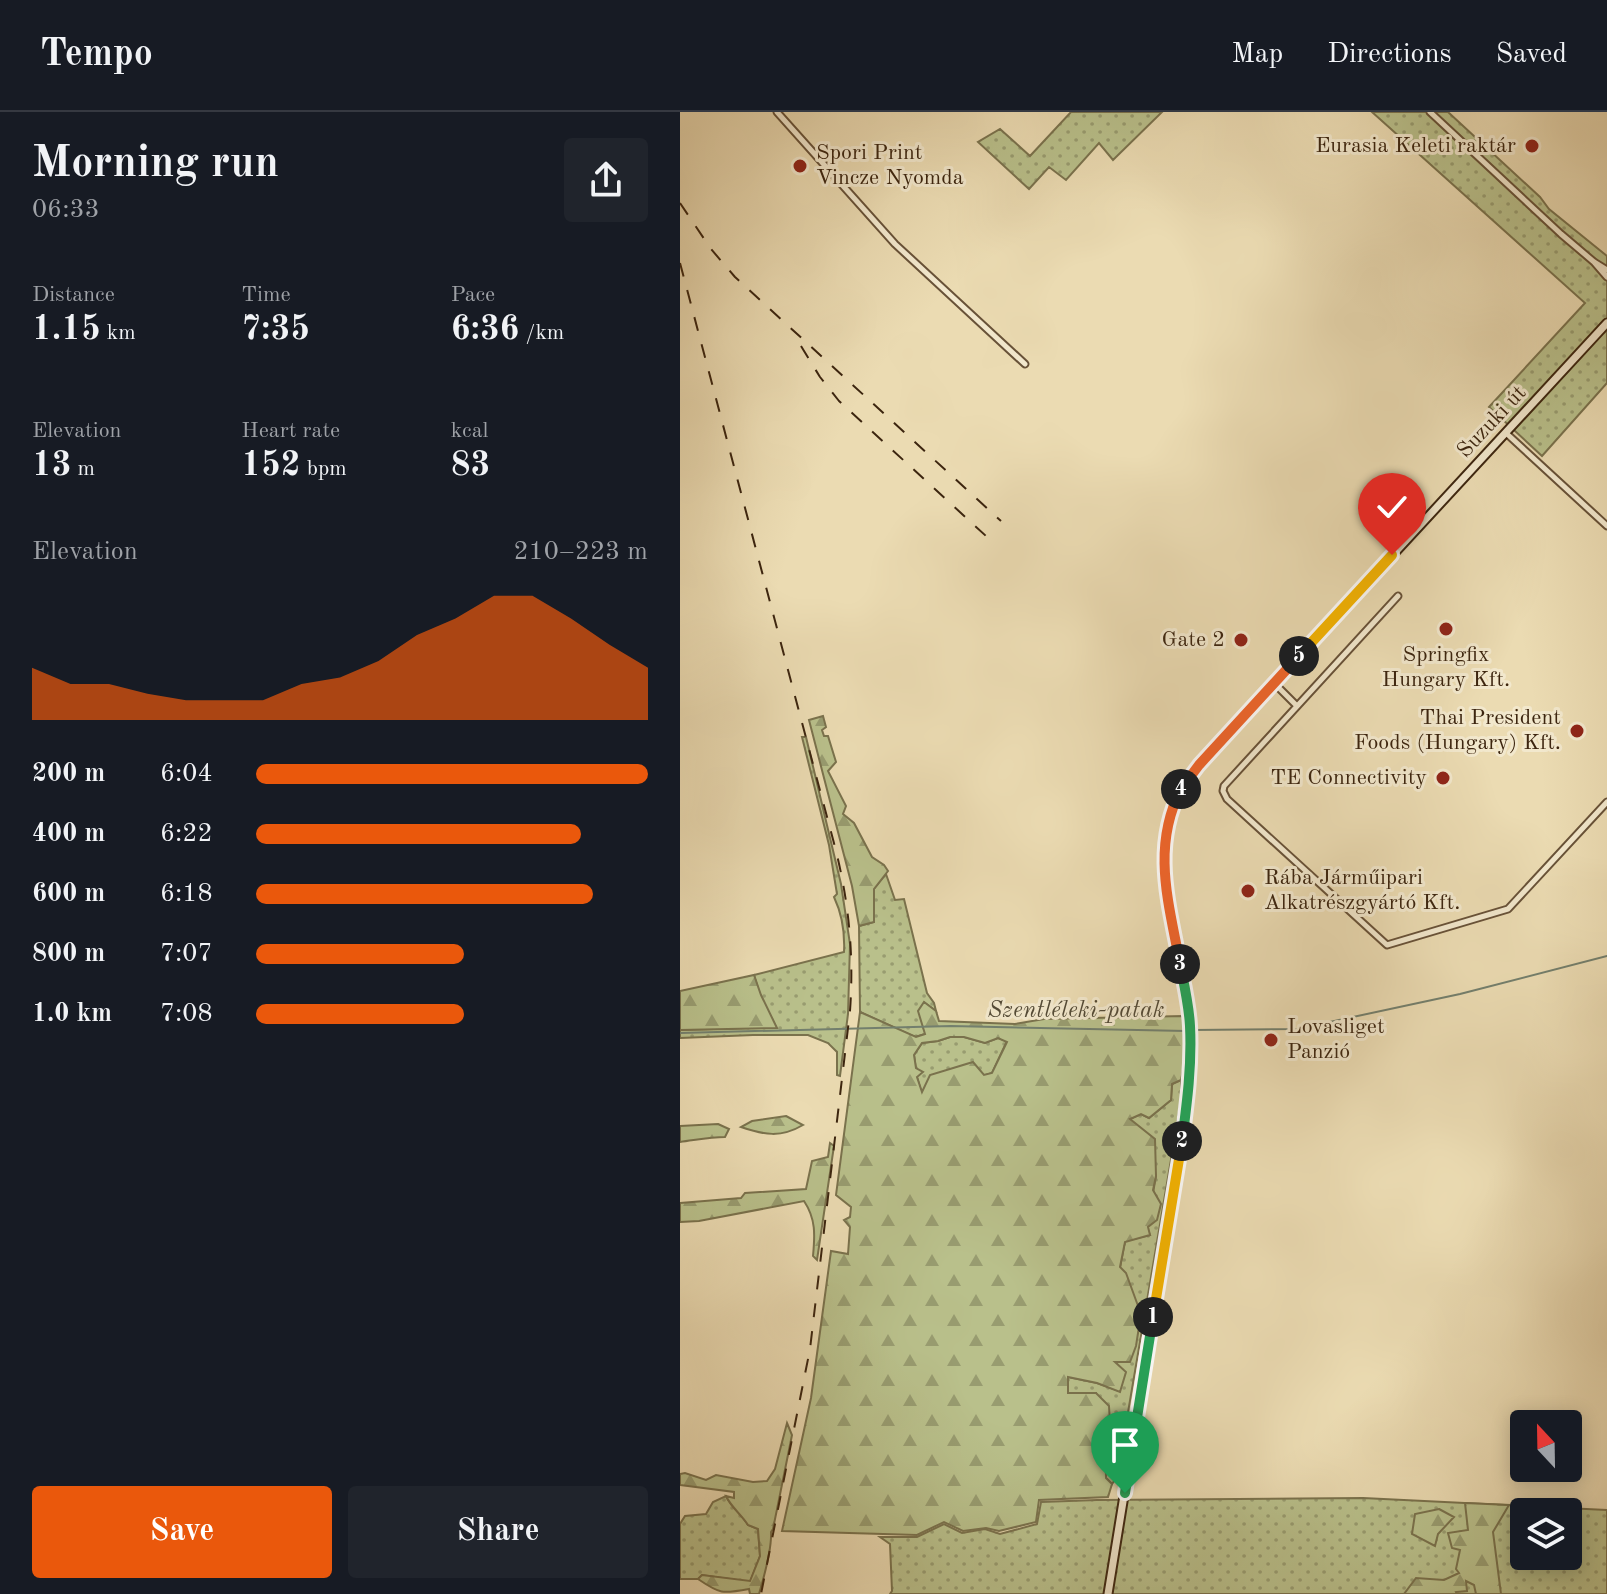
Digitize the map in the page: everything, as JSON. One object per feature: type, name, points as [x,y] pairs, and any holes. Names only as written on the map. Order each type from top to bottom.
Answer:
[{"type":"main road","name":"Suzuki út","points":[[1108,1594],[1183,1132],[1189,1071],[1190,1023],[1164,876],[1164,844],[1177,798],[1189,777],[1606,323]]},
{"type":"street","points":[[777,112],[895,244],[1025,364]]},
{"type":"street","points":[[1430,112],[1607,277]]},
{"type":"street","points":[[1594,262],[1607,270]]},
{"type":"street","points":[[1506,433],[1607,526]]},
{"type":"street","points":[[1398,596],[1224,786],[1227,799],[1387,945],[1508,909],[1607,802]]},
{"type":"street","points":[[1274,683],[1296,706]]},
{"type":"green space","points":[[1071,112],[1162,112],[1113,160],[1099,143],[1066,180],[1049,167],[1029,189],[978,142],[1000,129],[1030,156]]},
{"type":"green space","points":[[1372,112],[1448,112],[1540,197],[1549,209],[1607,256],[1607,383],[1542,456],[1489,407],[1585,303]]},
{"type":"green space","points":[[823,716],[826,727],[822,730],[824,736],[828,736],[836,762],[828,771],[846,806],[843,814],[854,823],[872,857],[888,871],[874,889],[874,922],[859,926],[852,886],[809,720]]},
{"type":"green space","points":[[802,737],[806,737],[841,884],[850,944],[848,1014],[840,1076],[837,1075],[837,1052],[828,1043],[808,1035],[680,1038],[680,1030],[776,1027],[754,975],[844,952],[829,845]]},
{"type":"green space","points":[[886,874],[895,900],[904,899],[927,993],[936,1011],[925,1003],[925,1034],[915,1037],[860,1012],[859,926],[874,922],[874,889]]},
{"type":"green space","points":[[754,975],[777,1028],[680,1030],[680,991]]},
{"type":"green space","points":[[924,1002],[936,1011],[939,1021],[1015,1024],[1044,1019],[1183,1016],[1184,1064],[1181,1080],[1172,1084],[1171,1100],[1149,1118],[1141,1114],[1130,1119],[1155,1139],[1156,1176],[1153,1190],[1161,1204],[1157,1220],[1148,1227],[1150,1235],[1125,1242],[1120,1267],[1126,1273],[1141,1314],[1136,1346],[1130,1362],[1115,1362],[1126,1372],[1120,1392],[1068,1377],[1068,1393],[1096,1393],[1109,1406],[1110,1423],[1105,1431],[1106,1478],[1112,1484],[1108,1497],[1039,1500],[1036,1522],[999,1531],[986,1528],[963,1531],[944,1522],[917,1535],[782,1531],[811,1398],[831,1251],[848,1254],[850,1227],[844,1220],[850,1217],[851,1207],[836,1195],[860,1012],[916,1037],[925,1034],[918,1011]],"holes":[[[964,1037],[985,1043],[998,1038],[1007,1042],[992,1073],[984,1075],[973,1062],[930,1075],[922,1092],[917,1077],[923,1072],[916,1068],[914,1055],[922,1043]]]},
{"type":"green space","points":[[950,1037],[985,1043],[998,1038],[1007,1041],[992,1073],[922,1094],[914,1055],[922,1043]]},
{"type":"green space","points":[[1181,1080],[1181,1100],[1117,1477],[1112,1484],[1106,1478],[1105,1430],[1096,1393],[1068,1393],[1068,1377],[1119,1391],[1114,1361],[1120,1268],[1125,1241],[1150,1235],[1147,1227],[1156,1176],[1130,1119],[1141,1114],[1149,1118],[1171,1100],[1172,1084]]},
{"type":"green space","points":[[786,1116],[803,1125],[772,1134],[741,1127],[752,1121]]},
{"type":"green space","points":[[718,1124],[729,1129],[725,1137],[680,1142],[680,1126]]},
{"type":"green space","points":[[830,1143],[834,1146],[817,1260],[813,1256],[813,1221],[804,1201],[680,1222],[680,1203],[741,1198],[745,1193],[806,1189],[812,1161],[828,1157]]},
{"type":"green space","points":[[787,1423],[792,1435],[759,1594],[750,1594],[749,1589],[717,1590],[698,1579],[702,1575],[750,1581],[760,1556],[758,1529],[748,1525],[728,1500],[726,1496],[734,1498],[734,1492],[680,1485],[680,1474],[706,1480],[716,1475],[753,1482],[767,1481],[775,1469]]},
{"type":"green space","points":[[726,1496],[748,1525],[758,1529],[760,1556],[750,1582],[702,1575],[698,1579],[680,1579],[680,1524],[685,1516],[706,1514],[713,1502]]},
{"type":"green space","points":[[1363,1498],[1510,1505],[1510,1570],[1582,1570],[1582,1509],[1607,1510],[1607,1594],[890,1594],[890,1544],[880,1537],[917,1537],[944,1524],[962,1533],[985,1529],[1000,1534],[1037,1524],[1041,1502]]},
{"type":"green space","points":[[1465,1503],[1509,1505],[1493,1532],[1501,1594],[1476,1594],[1474,1585],[1466,1581],[1467,1591],[1457,1594],[1404,1594],[1416,1578],[1444,1580],[1459,1573],[1456,1569],[1460,1550],[1452,1548],[1448,1533],[1468,1530]]},
{"type":"green space","points":[[1439,1509],[1454,1517],[1438,1534],[1435,1546],[1412,1534],[1415,1514]]},
{"type":"waterway","name":"Szentléleki-patak","points":[[1193,1030],[1297,1029],[1460,994],[1607,956]]},
{"type":"waterway","name":"Szentléleki-patak","points":[[680,1033],[951,1026],[1186,1031]]},
{"type":"railway","points":[[680,203],[711,249],[735,277],[1001,521]]},
{"type":"railway","points":[[680,263],[835,847],[844,888],[851,949],[850,1011],[810,1349],[761,1594]]},
{"type":"railway","points":[[801,346],[839,401],[986,536]]},
{"type":"place","name":"Eurasia Keleti raktár","points":[[1532,146]]},
{"type":"place","name":"Spori Print Vincze Nyomda","points":[[800,166]]},
{"type":"place","name":"Springfix Hungary Kft.","points":[[1446,629]]},
{"type":"place","name":"Gate 2","points":[[1241,640]]},
{"type":"place","name":"Thai President Foods (Hungary) Kft.","points":[[1577,731]]},
{"type":"place","name":"TE Connectivity","points":[[1443,778]]},
{"type":"place","name":"Rába Járműipari Alkatrészgyártó Kft.","points":[[1248,891]]},
{"type":"place","name":"Lovasliget Panzió","points":[[1271,1040]]},
{"type":"route","points":[[1125,1493],[1187,1108],[1190,1023],[1163,863],[1172,812],[1182,787],[1199,765],[1392,555]]}]
